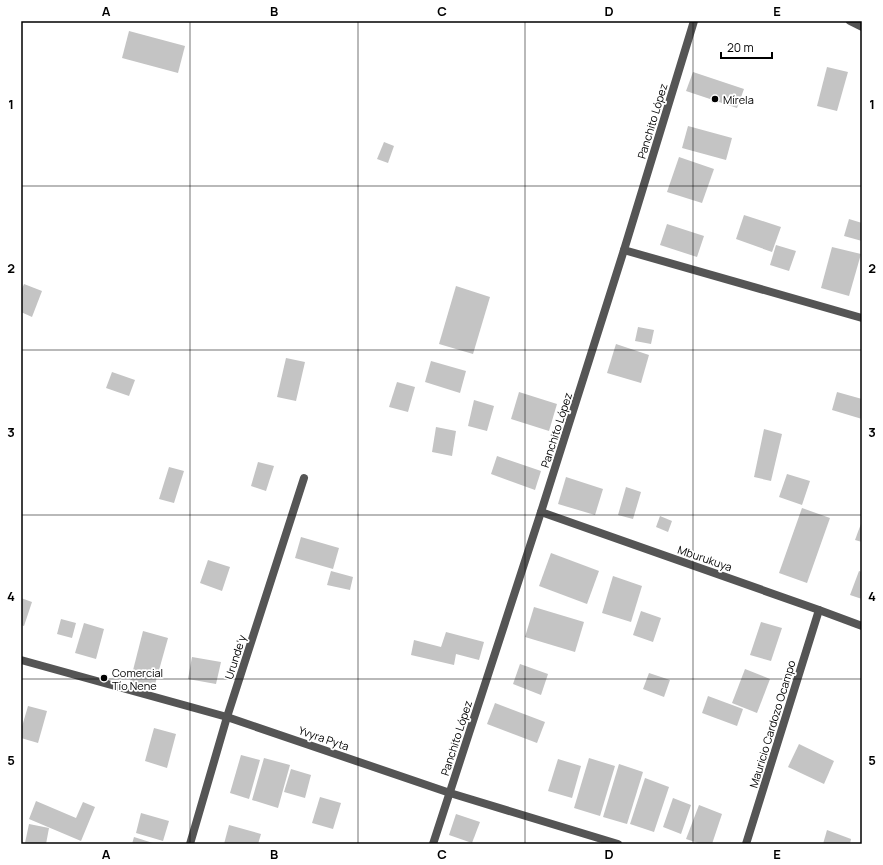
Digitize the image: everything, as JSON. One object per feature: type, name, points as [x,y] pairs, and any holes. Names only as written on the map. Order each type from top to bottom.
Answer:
[{"type":"street","name":"Panchito López","points":[[433,844],[541,512],[624,250],[694,21]]},
{"type":"street","points":[[850,21],[862,27]]},
{"type":"street","points":[[624,250],[862,318]]},
{"type":"street","name":"Urunde'y","points":[[190,844],[227,717],[304,478]]},
{"type":"street","name":"Mburukuya","points":[[541,512],[862,626]]},
{"type":"street","name":"Mauricio Cardozo Ocampo","points":[[746,844],[819,610]]},
{"type":"street","name":"Yvyra Pyta","points":[[21,660],[227,717],[450,793],[618,844]]},
{"type":"building","points":[[129,31],[185,46],[178,73],[122,58]]},
{"type":"building","points":[[827,67],[848,72],[837,111],[817,106]]},
{"type":"building","points":[[693,72],[744,89],[737,108],[686,91]]},
{"type":"building","points":[[688,126],[732,138],[726,160],[682,148]]},
{"type":"building","points":[[384,142],[394,146],[388,163],[377,159]]},
{"type":"building","points":[[679,157],[714,169],[702,203],[667,192]]},
{"type":"building","points":[[744,215],[781,227],[772,252],[736,239]]},
{"type":"building","points":[[849,219],[862,223],[862,241],[844,236]]},
{"type":"building","points":[[667,224],[704,236],[697,257],[660,245]]},
{"type":"building","points":[[776,245],[796,251],[789,271],[770,265]]},
{"type":"building","points":[[832,247],[861,254],[849,296],[821,288]]},
{"type":"building","points":[[24,284],[42,291],[32,317],[21,312],[21,291]]},
{"type":"building","points":[[456,286],[490,297],[473,354],[439,344]]},
{"type":"building","points":[[638,327],[654,330],[651,344],[635,341]]},
{"type":"building","points":[[616,344],[649,355],[641,383],[607,373]]},
{"type":"building","points":[[286,358],[305,362],[296,401],[277,397]]},
{"type":"building","points":[[431,361],[466,371],[460,393],[425,382]]},
{"type":"building","points":[[112,372],[135,380],[129,396],[106,388]]},
{"type":"building","points":[[397,382],[415,387],[408,412],[389,407]]},
{"type":"building","points":[[519,392],[557,404],[549,431],[511,419]]},
{"type":"building","points":[[837,392],[862,399],[862,419],[832,410]]},
{"type":"building","points":[[474,400],[494,406],[487,431],[468,426]]},
{"type":"building","points":[[436,427],[456,431],[452,456],[432,452]]},
{"type":"building","points":[[764,429],[782,434],[771,481],[754,477]]},
{"type":"building","points":[[497,456],[541,471],[535,490],[491,474]]},
{"type":"building","points":[[258,462],[274,466],[266,491],[251,486]]},
{"type":"building","points":[[169,467],[184,471],[174,503],[159,499]]},
{"type":"building","points":[[787,474],[810,481],[802,505],[779,497]]},
{"type":"building","points":[[566,477],[603,489],[595,515],[558,504]]},
{"type":"building","points":[[626,487],[641,492],[633,519],[618,515]]},
{"type":"building","points":[[802,508],[830,518],[807,583],[779,573]]},
{"type":"building","points":[[660,516],[672,521],[668,532],[656,527]]},
{"type":"building","points":[[862,521],[862,542],[855,540]]},
{"type":"building","points":[[301,537],[339,548],[333,569],[295,558]]},
{"type":"building","points":[[551,553],[599,571],[587,604],[539,586]]},
{"type":"building","points":[[208,560],[230,567],[222,591],[200,583]]},
{"type":"building","points":[[331,571],[353,577],[350,590],[327,585]]},
{"type":"building","points":[[859,571],[862,572],[862,599],[850,595]]},
{"type":"building","points":[[613,576],[642,586],[631,622],[602,613]]},
{"type":"building","points":[[21,598],[32,602],[24,626],[21,625]]},
{"type":"building","points":[[534,607],[584,622],[575,652],[525,637]]},
{"type":"building","points":[[641,611],[661,618],[653,642],[633,635]]},
{"type":"building","points":[[61,619],[76,623],[72,638],[57,634]]},
{"type":"building","points":[[761,622],[782,628],[771,661],[750,655]]},
{"type":"building","points":[[84,623],[104,629],[96,659],[75,653]]},
{"type":"building","points":[[143,631],[168,638],[154,688],[130,682]]},
{"type":"building","points":[[446,632],[484,642],[479,660],[456,654],[454,665],[411,655],[414,640],[441,647]]},
{"type":"building","points":[[192,657],[221,662],[216,684],[188,679]]},
{"type":"building","points":[[520,664],[548,674],[541,695],[513,684]]},
{"type":"building","points":[[745,669],[770,679],[757,713],[732,703]]},
{"type":"building","points":[[649,673],[670,680],[664,697],[643,689]]},
{"type":"building","points":[[708,696],[743,709],[737,726],[702,713]]},
{"type":"building","points":[[495,703],[545,722],[537,743],[487,724]]},
{"type":"building","points":[[28,706],[47,711],[38,743],[21,738],[21,730]]},
{"type":"building","points":[[154,728],[176,734],[167,768],[145,761]]},
{"type":"building","points":[[799,744],[834,761],[824,784],[788,767]]},
{"type":"building","points":[[241,755],[260,760],[249,799],[230,793]]},
{"type":"building","points":[[264,758],[290,765],[278,808],[252,800]]},
{"type":"building","points":[[589,758],[615,766],[600,816],[574,808]]},
{"type":"building","points":[[558,759],[581,766],[572,798],[548,791]]},
{"type":"building","points":[[619,764],[643,772],[627,824],[603,817]]},
{"type":"building","points":[[291,769],[311,775],[305,798],[284,792]]},
{"type":"building","points":[[645,778],[669,787],[654,832],[630,824]]},
{"type":"building","points":[[320,797],[341,803],[333,829],[312,823]]},
{"type":"building","points":[[673,798],[691,805],[681,834],[663,827]]},
{"type":"building","points":[[36,801],[76,818],[83,802],[95,807],[81,841],[29,819]]},
{"type":"building","points":[[699,805],[722,814],[712,844],[701,844],[686,839]]},
{"type":"building","points":[[141,813],[169,821],[163,841],[136,833]]},
{"type":"building","points":[[456,814],[480,822],[472,843],[449,835]]},
{"type":"building","points":[[29,824],[49,828],[46,844],[25,843]]},
{"type":"building","points":[[229,825],[261,834],[258,844],[224,844]]},
{"type":"building","points":[[827,830],[851,839],[850,844],[823,844]]},
{"type":"building","points":[[134,837],[156,844],[132,844]]},
{"type":"place","name":"Mírela","points":[[715,99]]},
{"type":"place","name":"Comercial Tío Nene","points":[[104,678]]}]
